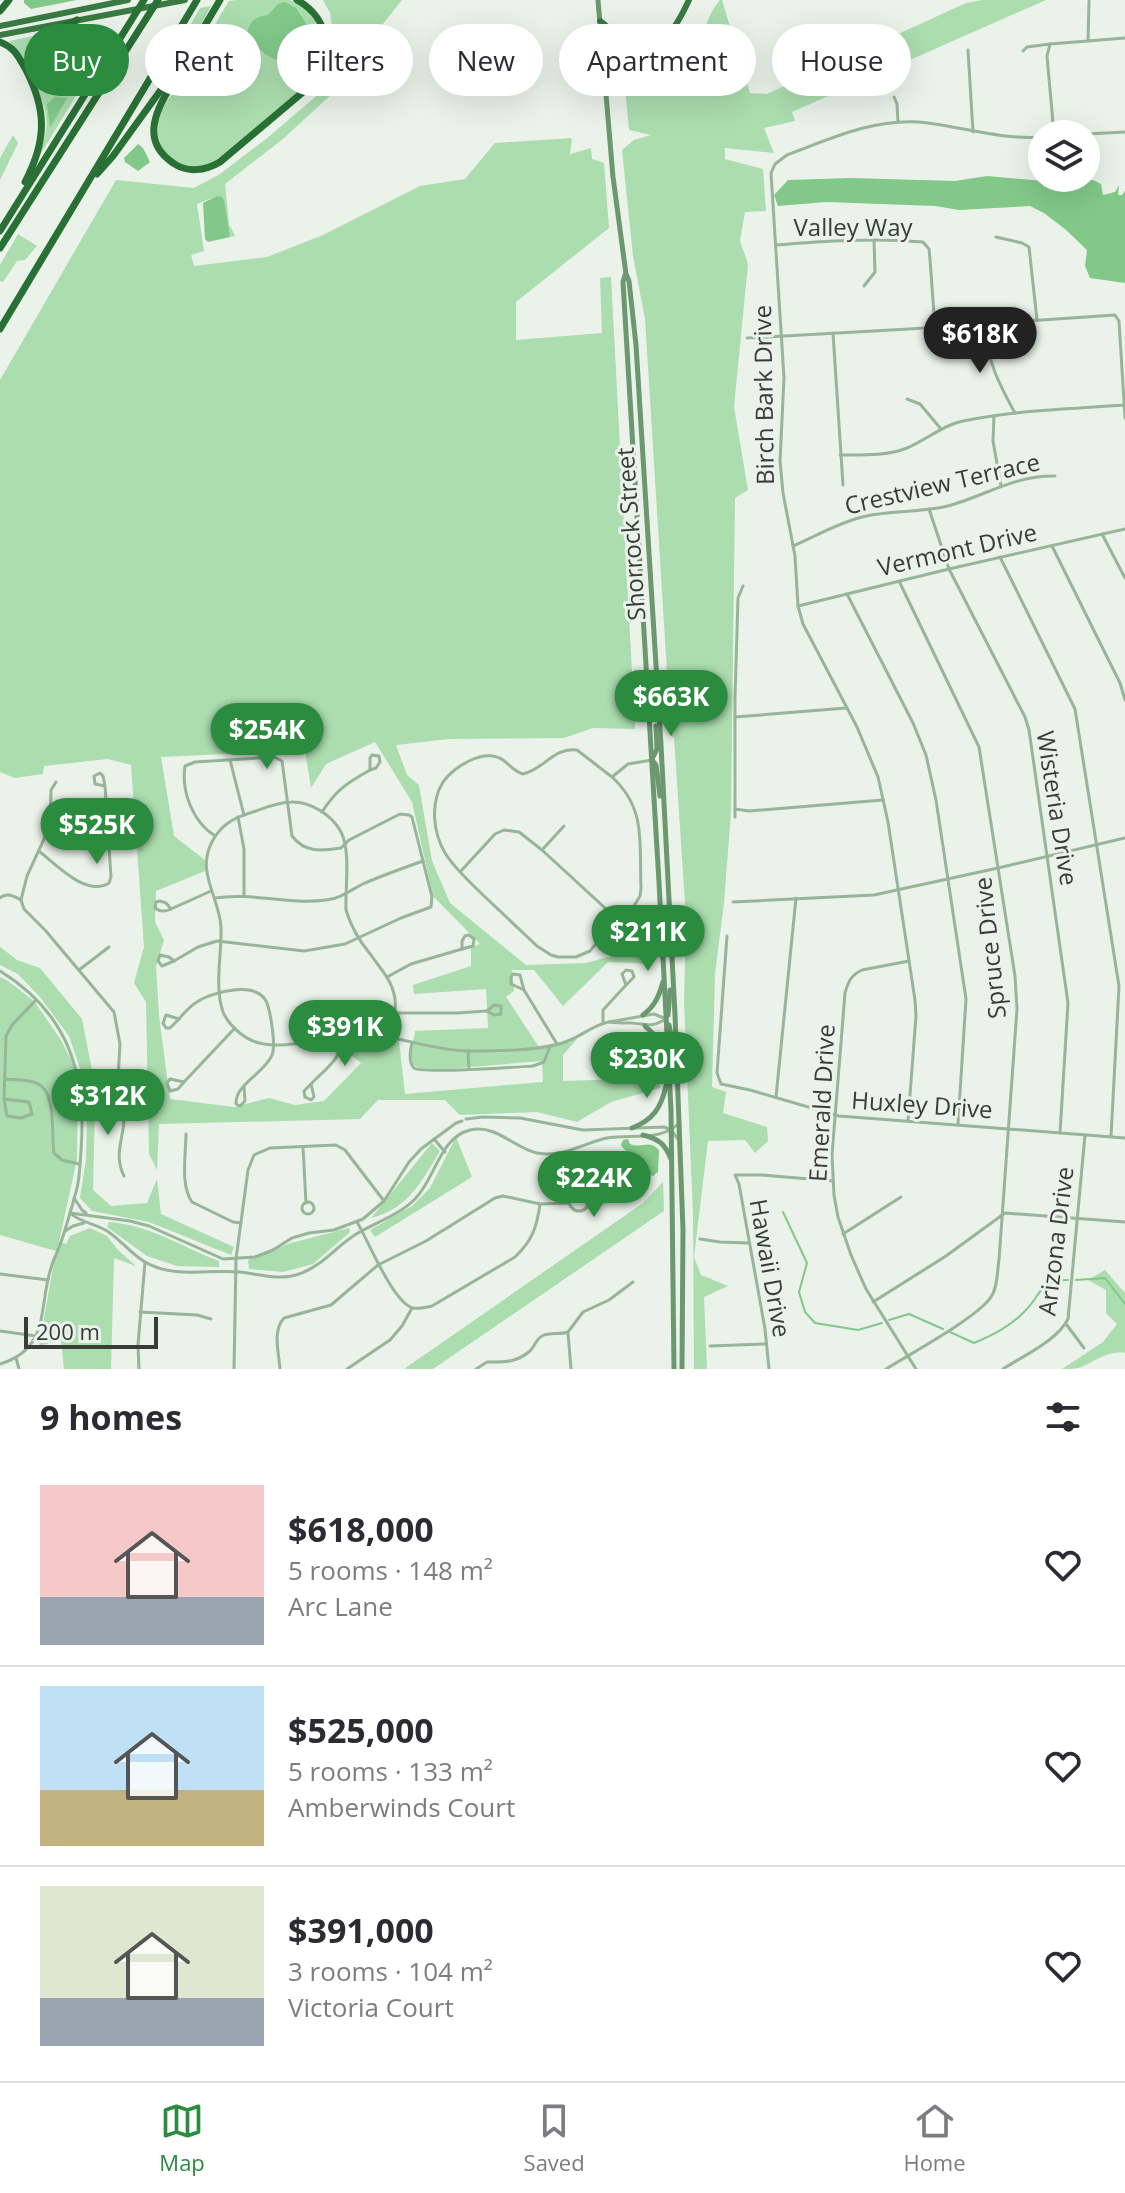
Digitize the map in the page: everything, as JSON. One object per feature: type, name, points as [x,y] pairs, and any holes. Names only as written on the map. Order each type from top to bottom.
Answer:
[{"type":"highway","points":[[0,11],[9,0]]},
{"type":"highway","points":[[0,26],[128,0]]},
{"type":"highway","points":[[129,25],[144,0]]},
{"type":"highway","points":[[0,248],[158,0]]},
{"type":"highway","points":[[0,35],[185,0]]},
{"type":"highway","points":[[0,329],[197,0]]},
{"type":"highway","points":[[206,24],[220,0]]},
{"type":"highway","points":[[165,96],[153,126],[155,141],[167,158],[178,166],[195,170],[220,162],[309,87],[323,66],[327,52],[325,32],[315,14],[297,0]]},
{"type":"highway","points":[[600,21],[626,43],[648,46],[670,34],[689,0]]},
{"type":"highway","points":[[72,24],[77,20]]},
{"type":"highway","points":[[0,42],[16,53],[35,90],[42,117],[42,137],[24,190]]},
{"type":"highway","points":[[0,231],[84,96]]},
{"type":"highway","points":[[83,191],[113,156],[156,96]]},
{"type":"main road","name":"Shorrock Street","points":[[598,0],[613,176],[636,345],[665,815],[683,1230],[682,1369]]},
{"type":"main road","name":"Shorrock Street","points":[[626,274],[623,282],[671,1130],[674,1369]]},
{"type":"main road","points":[[658,704],[657,749],[652,760],[656,765],[665,815]]},
{"type":"main road","points":[[672,967],[666,1019],[677,1063]]},
{"type":"main road","points":[[643,1015],[659,996],[664,977]]},
{"type":"main road","points":[[645,1026],[658,1038],[667,1059]]},
{"type":"main road","points":[[632,1128],[655,1115],[663,1103],[668,1077]]},
{"type":"main road","points":[[643,1135],[663,1143],[672,1163]]},
{"type":"street","points":[[1088,41],[1089,1]]},
{"type":"street","points":[[1023,51],[1027,47],[1050,44],[1125,38]]},
{"type":"street","points":[[1050,44],[1047,56],[1053,120]]},
{"type":"street","points":[[968,50],[973,132]]},
{"type":"street","points":[[894,97],[898,122]]},
{"type":"street","name":"Birch Bark Drive","points":[[908,1121],[916,1016],[884,800],[874,763],[803,624],[798,606],[793,546],[780,461],[784,398],[770,181],[773,166],[780,158],[876,124],[919,122],[1008,137],[1028,137]]},
{"type":"street","points":[[1100,133],[1125,132]]},
{"type":"street","points":[[996,237],[1029,247],[1037,320]]},
{"type":"street","name":"Valley Way","points":[[775,245],[842,239],[923,242],[929,249],[935,328]]},
{"type":"street","points":[[864,286],[875,272],[874,240]]},
{"type":"street","points":[[747,338],[1115,315],[1119,321],[1125,418]]},
{"type":"street","points":[[985,324],[992,369],[1015,413]]},
{"type":"street","points":[[833,333],[843,485]]},
{"type":"street","points":[[907,399],[920,404],[941,429]]},
{"type":"street","points":[[840,455],[868,455],[908,448],[959,422],[1015,413],[1124,405]]},
{"type":"street","points":[[994,416],[993,441],[1001,486]]},
{"type":"street","name":"Crestview Terrace","points":[[793,546],[863,517],[929,509],[960,502],[1037,475],[1055,476]]},
{"type":"street","name":"Wisteria Drive","points":[[929,509],[949,569],[1029,730],[1068,1003],[1060,1133]]},
{"type":"street","name":"Vermont Drive","points":[[798,606],[1125,529]]},
{"type":"street","points":[[1102,534],[1125,578]]},
{"type":"street","points":[[1052,546],[1120,683],[1125,700]]},
{"type":"street","points":[[1000,557],[1075,709],[1120,1000],[1111,1137]]},
{"type":"street","name":"Spruce Drive","points":[[886,1369],[971,1315],[992,1296],[997,1280],[1016,995],[976,738],[899,581]]},
{"type":"street","points":[[735,817],[738,598],[743,586]]},
{"type":"street","points":[[847,594],[913,723],[926,755],[936,800],[966,999],[958,1125]]},
{"type":"street","points":[[735,717],[846,708]]},
{"type":"street","points":[[570,749],[577,750],[612,777],[636,811],[640,896],[628,913],[617,919],[584,954],[576,957],[551,955],[537,946],[446,855],[436,828],[434,806],[440,787],[466,761],[495,757],[523,774],[541,766],[555,753],[570,749]]},
{"type":"street","points":[[174,961],[208,943],[221,941],[304,951],[345,944],[431,907],[432,897],[412,817],[404,813],[341,848],[310,850],[295,840],[290,830],[282,761],[279,758],[195,762],[185,766],[193,812],[205,830],[215,836]]},
{"type":"street","points":[[230,760],[244,815]]},
{"type":"street","points":[[612,777],[628,764],[652,760]]},
{"type":"street","points":[[322,812],[342,786],[370,770]]},
{"type":"street","points":[[21,900],[27,876],[50,826],[51,790],[56,782]]},
{"type":"street","points":[[39,852],[85,886],[97,888],[109,883],[105,786]]},
{"type":"street","points":[[735,809],[749,811],[884,800]]},
{"type":"street","points":[[389,1038],[394,993],[387,977],[349,920],[345,893],[345,844],[337,826],[322,812],[301,803],[287,802],[228,821],[215,836],[205,860],[206,876],[221,925],[222,1010],[235,1028],[254,1041],[273,1045],[356,1035],[389,1038],[451,1051],[468,1051],[550,1046],[567,1042],[606,1023],[654,1014],[666,1019]]},
{"type":"street","points":[[238,817],[244,849],[244,897]]},
{"type":"street","points":[[542,850],[564,826]]},
{"type":"street","points":[[460,872],[495,834],[504,830],[519,832],[617,919]]},
{"type":"street","points":[[733,902],[874,895],[1125,838]]},
{"type":"street","points":[[214,899],[230,896],[297,902],[325,900],[423,861]]},
{"type":"street","points":[[171,909],[211,891]]},
{"type":"street","points":[[0,898],[12,895],[21,900],[29,915],[110,1005],[117,1020],[120,1072],[114,1086],[81,1103]]},
{"type":"street","points":[[776,1098],[796,898]]},
{"type":"street","name":"Huxley Drive","points":[[727,936],[717,1073],[721,1084],[836,1115],[1125,1138]]},
{"type":"street","points":[[79,970],[109,947]]},
{"type":"street","points":[[387,977],[411,964],[462,949]]},
{"type":"street","name":"Emerald Drive","points":[[909,961],[862,970],[848,983],[832,1155],[838,1217],[859,1276],[916,1369]]},
{"type":"street","points":[[0,971],[15,980],[36,1000],[61,1030],[69,1047],[81,1093],[82,1133],[74,1198],[48,1280],[43,1321],[29,1347],[16,1358],[0,1364]]},
{"type":"street","points":[[606,1023],[603,1010],[626,985]]},
{"type":"street","points":[[179,1019],[196,1002],[220,993],[231,990],[260,993],[268,1005],[272,1056],[244,1087]]},
{"type":"street","points":[[524,990],[557,1044]]},
{"type":"street","points":[[1120,1000],[1125,997]]},
{"type":"street","points":[[4,1099],[29,1102],[32,1114],[21,1118],[7,1116],[5,1112],[4,1099],[5,1047],[8,1031],[36,1000]]},
{"type":"street","points":[[394,1013],[487,1011]]},
{"type":"street","points":[[606,1023],[645,1026],[666,1019]]},
{"type":"street","points":[[184,1082],[235,1028]]},
{"type":"street","points":[[311,1084],[340,1054],[342,1037]]},
{"type":"street","points":[[412,1043],[411,1064],[418,1070],[537,1064],[544,1062],[550,1046]]},
{"type":"street","points":[[468,1051],[469,1069]]},
{"type":"street","points":[[5,1079],[34,1082],[44,1088],[51,1104],[54,1153],[57,1158],[79,1165]]},
{"type":"street","points":[[114,1086],[122,1097],[125,1114],[119,1156],[119,1167],[124,1176]]},
{"type":"street","points":[[81,1093],[93,1096]]},
{"type":"street","points":[[481,1118],[481,1129]]},
{"type":"street","points":[[70,1213],[149,1226],[223,1259],[255,1257],[292,1238],[334,1230],[363,1219],[384,1201],[409,1162],[433,1139],[464,1120],[520,1118],[583,1130],[664,1127],[671,1130],[679,1143]]},
{"type":"street","points":[[64,1232],[84,1223],[96,1225],[145,1262],[178,1273],[213,1270],[296,1276],[322,1262],[362,1230],[409,1205],[426,1187],[445,1152],[461,1134],[481,1129],[493,1131],[526,1149],[546,1154],[567,1153],[605,1138],[671,1130],[679,1121]]},
{"type":"street","points":[[186,1134],[188,1197],[192,1202],[241,1223]]},
{"type":"street","name":"Arizona Drive","points":[[1003,1369],[1051,1339],[1068,1319],[1085,1135]]},
{"type":"street","points":[[433,1139],[445,1152]]},
{"type":"street","points":[[234,1369],[236,1259],[248,1170],[254,1155],[270,1148],[329,1144],[342,1147],[384,1201]]},
{"type":"street","points":[[303,1146],[306,1203]]},
{"type":"street","name":"Hawaii Drive","points":[[769,1369],[735,1175],[833,1181]]},
{"type":"street","points":[[578,1191],[587,1195],[589,1201],[581,1211],[572,1208],[569,1203],[570,1196],[578,1191]]},
{"type":"street","points":[[280,1369],[277,1333],[279,1323],[284,1318],[331,1305],[378,1265],[426,1241],[495,1198],[503,1196],[540,1204],[569,1203]]},
{"type":"street","points":[[843,1234],[901,1197]]},
{"type":"street","points":[[74,1198],[82,1210],[92,1216]]},
{"type":"street","points":[[357,1222],[378,1265],[401,1299],[412,1308],[432,1306],[515,1257],[533,1236],[540,1204]]},
{"type":"street","points":[[873,1302],[1002,1215],[1011,1212],[1125,1222]]},
{"type":"street","points":[[70,1213],[84,1223]]},
{"type":"street","points":[[700,1239],[749,1243]]},
{"type":"street","points":[[139,1369],[145,1262]]},
{"type":"street","points":[[0,1274],[48,1280]]},
{"type":"street","points":[[571,1369],[568,1332],[583,1312],[609,1300],[633,1282]]},
{"type":"street","points":[[347,1369],[390,1340],[412,1308]]},
{"type":"street","points":[[140,1312],[197,1315],[211,1319]]},
{"type":"street","points":[[1066,1324],[1084,1348]]},
{"type":"street","points":[[0,1331],[36,1336]]},
{"type":"street","points":[[476,1369],[487,1362],[510,1361],[528,1352],[537,1339],[547,1334],[568,1332]]},
{"type":"street","points":[[710,1346],[767,1344]]},
{"type":"street","points":[[16,1358],[19,1369]]},
{"type":"shaded area","points":[[24,0],[77,0],[31,9]]},
{"type":"shaded area","points":[[290,0],[312,15],[317,24],[277,24],[277,96],[296,96],[225,156],[202,167],[181,165],[166,154],[158,137],[160,112],[171,96],[261,96],[261,24],[215,24],[229,1]]},
{"type":"shaded area","points":[[323,0],[402,0],[383,24],[332,24]]},
{"type":"shaded area","points":[[722,0],[729,24],[707,24]]},
{"type":"shaded area","points":[[1046,0],[911,60],[911,28],[966,3]]},
{"type":"shaded area","points":[[285,2],[296,8],[306,24],[277,24],[276,60],[261,50],[261,24],[251,24],[259,17],[268,15],[278,4]]},
{"type":"shaded area","points":[[211,6],[201,24],[191,24],[200,8]]},
{"type":"shaded area","points":[[24,38],[24,64],[17,51],[9,41]]},
{"type":"shaded area","points":[[772,92],[772,96],[828,96],[792,112],[795,121],[764,128],[774,153],[725,148],[725,159],[763,169],[766,211],[745,212],[740,241],[748,264],[734,407],[748,490],[735,498],[731,812],[715,974],[712,1087],[726,1092],[723,1113],[767,1127],[768,1141],[755,1153],[745,1140],[708,1141],[694,1257],[701,1275],[728,1286],[704,1297],[707,1369],[694,1369],[693,1214],[684,1002],[686,918],[674,737],[671,736],[645,319],[633,256],[622,150],[634,140],[651,135],[629,130],[626,96],[756,96],[756,93]]},
{"type":"shaded area","points":[[40,96],[76,96],[40,155],[46,127]]},
{"type":"shaded area","points":[[316,96],[330,96],[284,138],[225,184],[229,224],[235,236],[230,237],[217,196],[197,204],[204,251],[191,255],[194,266],[267,257],[323,235],[420,186],[465,179],[495,143],[572,138],[570,154],[591,148],[592,159],[604,163],[609,228],[516,302],[516,340],[602,333],[600,278],[611,277],[635,729],[593,728],[564,738],[449,739],[396,745],[407,775],[419,785],[432,861],[450,903],[526,965],[586,963],[651,945],[653,964],[608,962],[563,1006],[534,970],[512,970],[514,991],[506,997],[539,1047],[577,1039],[563,1055],[563,1081],[659,1078],[660,1088],[611,1102],[577,1122],[537,1112],[460,1115],[445,1100],[378,1100],[360,1119],[159,1124],[157,1170],[149,1154],[146,1002],[134,983],[144,947],[131,765],[108,759],[44,766],[43,774],[15,778],[0,772],[0,380],[116,180],[194,188],[220,174]],"holes":[[[375,742],[412,802],[433,896],[480,944],[471,947],[471,966],[413,985],[414,994],[486,989],[488,1028],[415,1031],[410,1062],[422,1071],[542,1061],[543,1082],[405,1094],[399,1041],[343,1037],[343,1049],[361,1063],[324,1101],[295,1105],[269,1098],[234,1107],[170,1099],[159,1016],[156,966],[164,940],[155,922],[156,891],[205,871],[205,860],[174,836],[161,757],[305,750],[311,788],[326,764]]]},
{"type":"shaded area","points":[[55,97],[67,98],[50,128],[47,104]]},
{"type":"shaded area","points":[[13,135],[18,143],[0,180],[0,158]]},
{"type":"shaded area","points":[[138,144],[150,162],[138,171],[124,158]]},
{"type":"shaded area","points":[[987,176],[1028,180],[1028,192],[1100,192],[1100,184],[1103,195],[1115,192],[1119,185],[1118,195],[1125,191],[1125,283],[1090,278],[1085,266],[1087,250],[1065,229],[1030,206],[959,210],[935,206],[826,202],[778,206],[774,195],[788,180],[955,181]]},
{"type":"shaded area","points":[[217,196],[224,200],[230,237],[208,242],[205,239],[203,203]]},
{"type":"shaded area","points":[[18,234],[37,246],[25,260],[17,261],[3,282],[0,281],[0,265]]},
{"type":"shaded area","points":[[0,947],[17,960],[40,968],[82,1019],[92,1071],[104,1086],[87,1089],[69,1036],[18,974],[0,965]]},
{"type":"shaded area","points":[[0,977],[34,1001],[61,1040],[78,1074],[77,1159],[59,1242],[66,1244],[70,1236],[90,1228],[107,1236],[136,1266],[114,1258],[111,1369],[64,1369],[61,1340],[39,1346],[56,1251],[0,1235]]},
{"type":"shaded area","points":[[114,1094],[122,1100],[95,1107],[93,1190],[111,1206],[147,1203],[157,1179],[161,1214],[234,1247],[231,1255],[149,1222],[92,1211],[80,1198],[86,1159],[87,1107]]},
{"type":"shaded area","points":[[456,1137],[472,1177],[375,1237],[370,1230],[412,1206],[430,1188]]},
{"type":"shaded area","points":[[628,1139],[630,1144],[652,1145],[659,1150],[658,1172],[653,1176],[621,1145],[623,1140]]},
{"type":"shaded area","points":[[432,1143],[440,1151],[413,1192],[395,1208],[371,1218]]},
{"type":"shaded area","points":[[663,1182],[664,1211],[433,1369],[404,1369],[643,1203]]},
{"type":"shaded area","points":[[109,1222],[166,1237],[219,1261],[219,1267],[177,1266],[147,1256],[107,1227]]},
{"type":"shaded area","points":[[349,1228],[350,1232],[313,1264],[283,1272],[249,1269],[248,1260],[291,1243]]},
{"type":"shaded area","points":[[1105,1270],[1125,1293],[1125,1353],[1108,1355],[1079,1368],[1062,1369],[1103,1342],[1117,1324],[1106,1313],[1106,1290],[1088,1280]]},
{"type":"waterway","points":[[783,1212],[807,1263],[799,1292],[805,1312],[815,1323],[858,1330],[882,1323]]},
{"type":"waterway","points":[[1076,1280],[1105,1278],[1125,1304]]},
{"type":"waterway","points":[[950,1332],[974,1343],[981,1340],[1018,1317],[1046,1286],[1068,1280]]},
{"type":"waterway","points":[[889,1320],[909,1314],[943,1329]]}]
